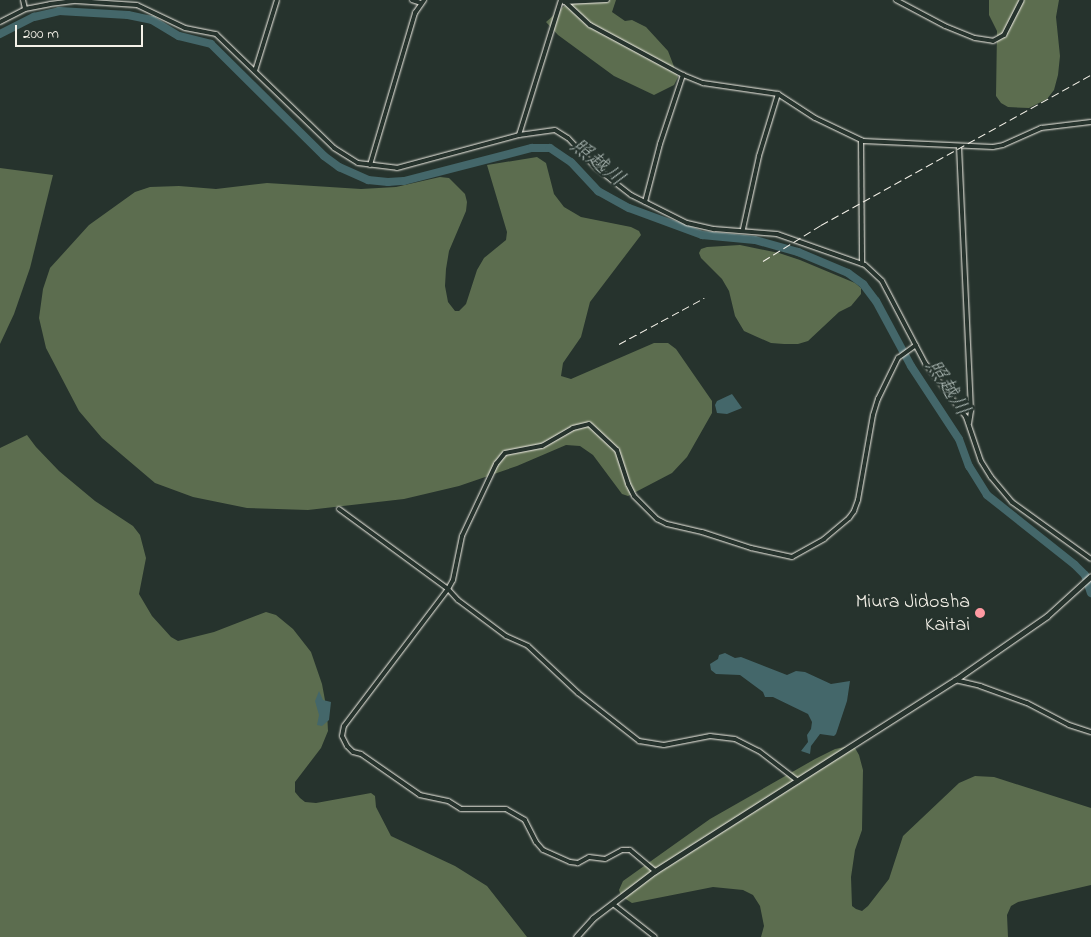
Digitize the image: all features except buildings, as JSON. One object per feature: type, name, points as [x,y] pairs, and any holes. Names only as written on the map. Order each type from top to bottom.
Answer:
[{"type":"street","points":[[23,0],[26,9]]},
{"type":"street","points":[[139,6],[141,0]]},
{"type":"street","points":[[255,71],[277,0]]},
{"type":"street","points":[[370,165],[415,13],[422,2],[412,0]]},
{"type":"street","points":[[563,1],[607,0]]},
{"type":"street","points":[[896,0],[945,26],[976,38],[993,41],[1004,35],[1022,0]]},
{"type":"street","points":[[563,1],[590,25],[683,75],[703,83],[778,94],[815,118],[861,140],[993,148],[1053,125],[1091,122]]},
{"type":"street","points":[[519,135],[563,1]]},
{"type":"street","points":[[0,22],[26,9],[76,2],[139,6],[185,28],[216,34],[334,148],[348,158],[384,168],[409,166],[519,135],[547,130],[561,132],[606,175],[631,195],[696,226],[743,229],[777,234],[862,264],[882,281],[933,374],[960,408],[981,461],[1012,502],[1091,559]]},
{"type":"street","points":[[645,202],[660,144],[683,75]]},
{"type":"street","points":[[743,229],[759,156],[778,94]]},
{"type":"street","points":[[861,140],[862,264]]},
{"type":"street","points":[[959,146],[970,411],[968,425]]},
{"type":"street","points":[[655,871],[630,850],[601,860],[589,857],[578,863],[558,859],[543,850],[536,842],[525,820],[514,812],[498,807],[461,809],[448,801],[420,795],[361,754],[353,752],[343,742],[344,726],[448,589],[453,580],[462,536],[500,457],[512,450],[542,446],[573,428],[585,424],[593,427],[614,447],[634,496],[657,519],[667,524],[702,532],[783,557],[792,557],[824,539],[849,518],[854,510],[858,500],[873,415],[882,390],[898,358],[916,345]]},
{"type":"street","points":[[339,509],[448,589],[458,600],[506,636],[528,646],[578,693],[639,741],[664,745],[710,736],[735,739],[759,750],[798,781]]},
{"type":"street","points":[[576,937],[593,918],[655,871],[955,680],[1047,616],[1091,576]]},
{"type":"street","points":[[955,680],[980,686],[1026,703],[1069,725],[1091,732]]},
{"type":"street","points":[[613,904],[655,937]]},
{"type":"green space","points":[[571,0],[616,0],[612,12],[625,21],[632,20],[646,27],[668,51],[678,77],[674,85],[654,95],[614,76],[558,35],[546,22]]},
{"type":"green space","points":[[989,0],[1059,0],[1056,17],[1060,56],[1054,90],[1047,99],[1029,108],[1008,107],[1001,103],[996,96],[997,31],[989,15]]},
{"type":"green space","points":[[537,157],[546,163],[554,194],[564,207],[581,217],[631,227],[639,231],[641,235],[590,302],[581,337],[563,363],[561,376],[571,379],[654,343],[668,343],[676,349],[712,401],[712,413],[687,457],[672,473],[628,496],[622,494],[593,455],[580,446],[566,445],[517,466],[459,486],[404,499],[308,510],[247,508],[193,497],[155,483],[102,438],[79,411],[46,348],[39,318],[43,289],[50,268],[89,225],[135,192],[150,187],[179,186],[216,189],[267,183],[361,189],[396,187],[440,177],[449,178],[465,194],[467,202],[466,211],[449,251],[446,269],[445,286],[448,302],[455,311],[459,311],[466,304],[477,270],[484,258],[506,240],[507,232],[487,165]]},
{"type":"green space","points":[[0,168],[53,175],[30,268],[14,314],[0,344]]},
{"type":"green space","points":[[740,245],[779,253],[800,260],[855,283],[861,288],[861,294],[851,306],[839,312],[808,341],[798,344],[771,343],[744,331],[735,316],[729,291],[722,279],[701,258],[699,253],[701,249],[707,247]]},
{"type":"green space","points":[[27,435],[59,471],[95,501],[133,526],[140,535],[146,558],[139,594],[152,616],[171,637],[178,641],[214,632],[266,612],[276,615],[293,629],[311,652],[322,684],[327,711],[328,731],[321,748],[295,782],[295,792],[300,798],[305,802],[316,803],[371,793],[375,796],[376,807],[391,836],[455,866],[487,886],[527,937],[0,937],[0,448]]},
{"type":"green space","points":[[850,746],[855,748],[859,755],[863,770],[862,830],[855,850],[851,877],[852,906],[856,909],[862,911],[868,906],[889,879],[903,836],[959,783],[975,776],[994,777],[1091,808],[1091,885],[1018,902],[1011,906],[1007,915],[1008,937],[761,937],[764,926],[760,906],[753,895],[743,890],[713,887],[632,903],[621,896],[619,890],[623,881],[710,819],[815,759],[835,749]]},
{"type":"water","points":[[732,394],[742,408],[727,414],[717,413],[715,405],[717,401]]},
{"type":"water","points":[[725,653],[735,658],[741,657],[787,675],[796,671],[805,672],[831,684],[850,681],[847,701],[836,734],[834,736],[820,734],[811,746],[810,754],[801,751],[808,742],[807,735],[811,729],[812,722],[808,714],[773,697],[765,697],[763,692],[740,675],[716,674],[711,670],[710,664],[718,659],[719,655]]},
{"type":"water","points":[[319,691],[323,700],[331,702],[329,720],[322,726],[317,725],[319,715],[315,701]]},
{"type":"waterway","name":"照越川","points":[[0,34],[34,17],[59,11],[128,15],[152,20],[179,36],[211,44],[324,156],[339,167],[368,180],[404,181],[532,148],[550,148],[571,162],[598,191],[629,208],[702,235],[755,240],[798,252],[848,273],[863,284],[876,301],[911,366],[959,439],[969,466],[987,495],[1075,565],[1085,575],[1091,593]]},
{"type":"railway","points":[[763,261],[821,225],[1091,75]]},
{"type":"railway","points":[[619,344],[704,298]]},
{"type":"place","name":"Miura Jidosha Kaitai","points":[[980,613]]}]
